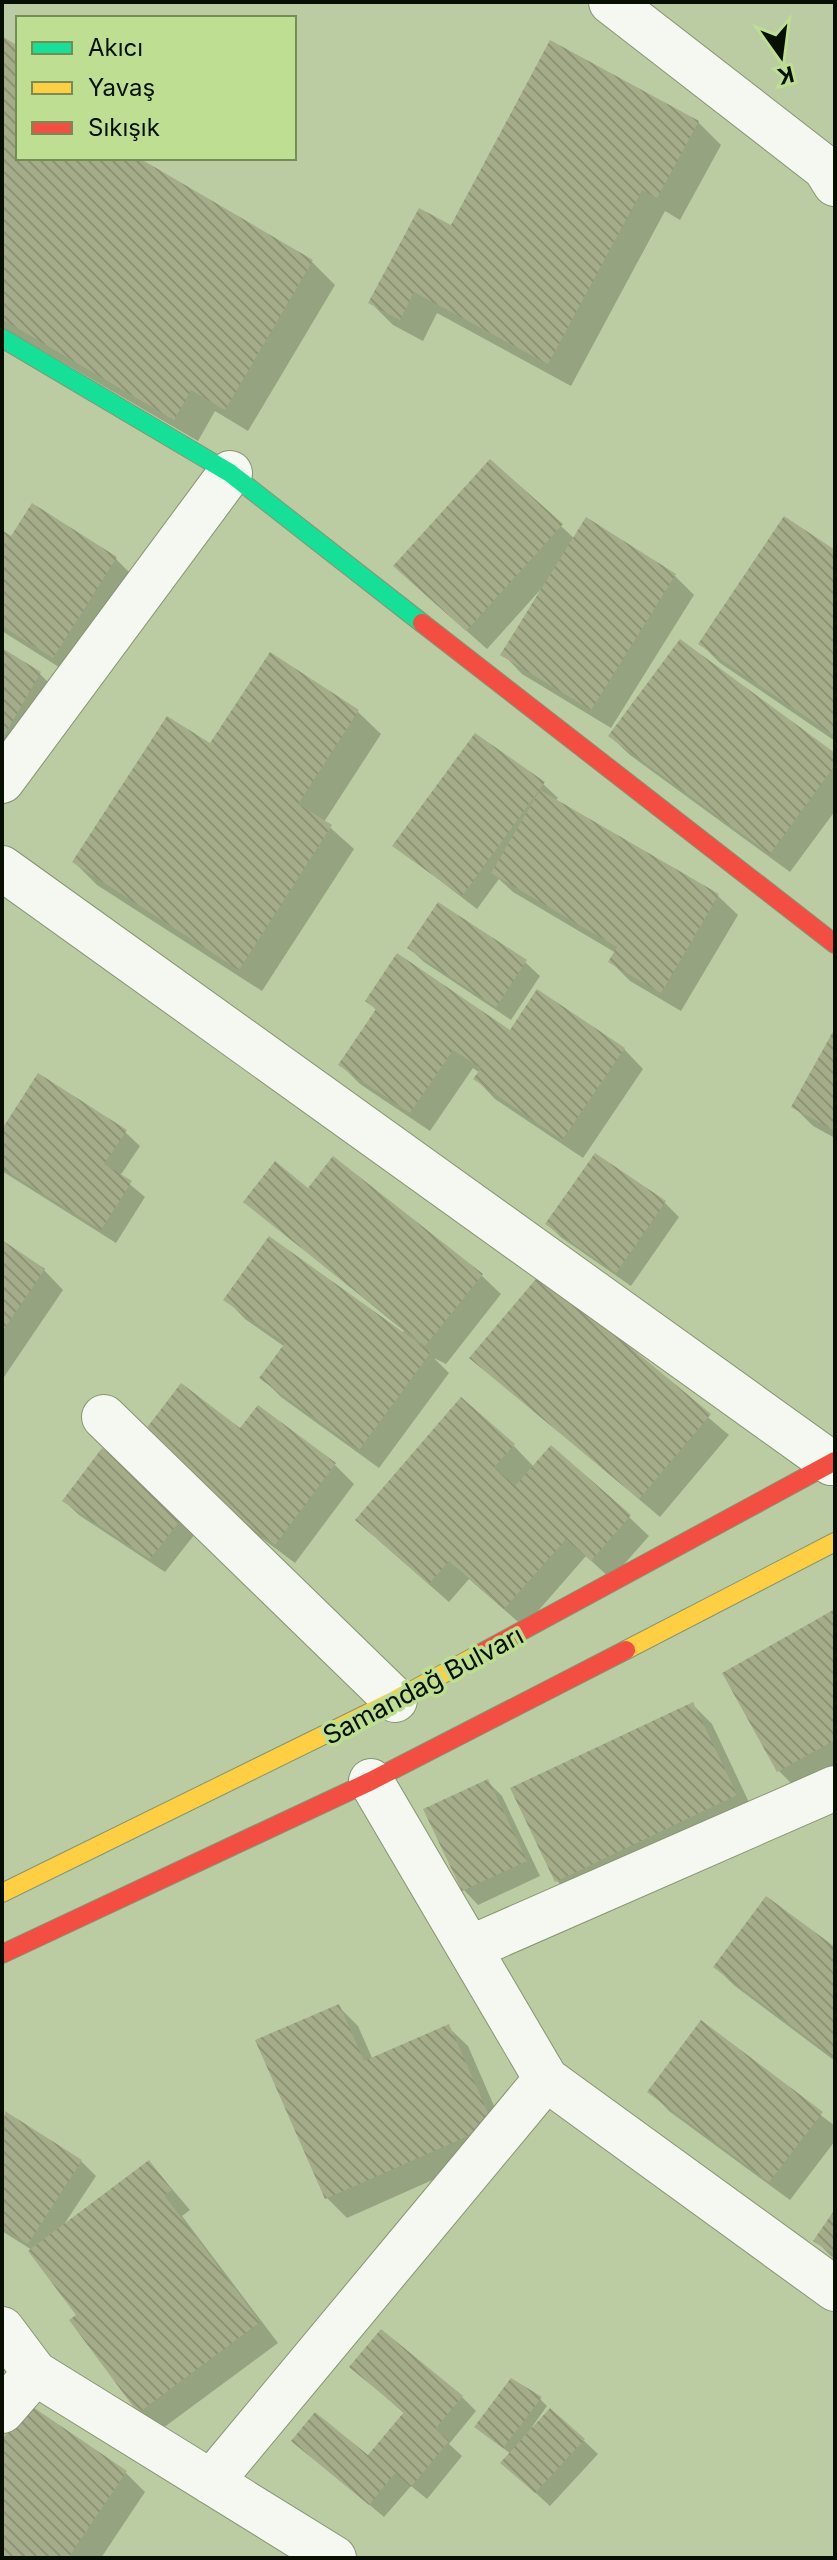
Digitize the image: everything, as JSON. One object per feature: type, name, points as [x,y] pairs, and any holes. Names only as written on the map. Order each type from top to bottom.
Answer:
[{"type":"main road","points":[[2,338],[230,473],[835,944]]},
{"type":"main road","name":"Samandağ Bulvarı","points":[[2,1893],[293,1754],[833,1462]]},
{"type":"main road","points":[[2,1954],[371,1781],[835,1542]]},
{"type":"street","points":[[611,2],[825,168],[835,184]]},
{"type":"street","points":[[2,781],[230,473]]},
{"type":"street","points":[[2,868],[833,1462]]},
{"type":"street","points":[[104,1417],[395,1700]]},
{"type":"street","points":[[371,1781],[546,2079],[835,2289]]},
{"type":"street","points":[[470,1948],[835,1788]]},
{"type":"street","points":[[211,2482],[546,2079]]},
{"type":"street","points":[[2,2329],[35,2373],[334,2558]]},
{"type":"street","points":[[2,2411],[35,2373]]},
{"type":"building","points":[[2,36],[16,45],[16,160],[142,160],[313,260],[225,410],[191,390],[174,420],[2,319]]},
{"type":"building","points":[[550,40],[699,121],[657,198],[642,190],[548,364],[414,292],[400,320],[368,303],[419,208],[451,225]]},
{"type":"building","points":[[490,459],[563,524],[466,631],[393,566]]},
{"type":"building","points":[[32,503],[117,557],[53,658],[2,626],[2,530],[11,536]]},
{"type":"building","points":[[784,516],[835,550],[835,736],[698,644]]},
{"type":"building","points":[[586,517],[676,574],[591,710],[500,655]]},
{"type":"building","points":[[680,639],[835,753],[835,765],[770,854],[608,736]]},
{"type":"building","points":[[2,648],[41,672],[2,739]]},
{"type":"building","points":[[270,652],[359,710],[298,804],[332,825],[239,970],[72,862],[167,716],[210,743]]},
{"type":"building","points":[[475,733],[545,782],[462,896],[392,846]]},
{"type":"building","points":[[540,790],[719,894],[661,993],[608,962],[617,947],[491,873]]},
{"type":"building","points":[[438,902],[527,960],[496,1007],[407,948]]},
{"type":"building","points":[[397,953],[510,1030],[537,989],[625,1048],[562,1140],[473,1079],[481,1068],[453,1050],[410,1113],[338,1065],[376,1009],[365,1001]]},
{"type":"building","points":[[835,1028],[835,1131],[791,1107]]},
{"type":"building","points":[[38,1073],[127,1130],[104,1164],[132,1181],[101,1230],[2,1168],[2,1129]]},
{"type":"building","points":[[595,1153],[666,1201],[616,1273],[545,1224]]},
{"type":"building","points":[[333,1156],[483,1274],[425,1346],[243,1202],[275,1161],[308,1188]]},
{"type":"building","points":[[269,1236],[431,1352],[359,1450],[259,1378],[285,1343],[223,1300]]},
{"type":"building","points":[[2,1240],[45,1269],[2,1332]]},
{"type":"building","points":[[541,1273],[711,1414],[639,1499],[469,1358]]},
{"type":"building","points":[[181,1383],[240,1428],[258,1405],[336,1463],[275,1545],[136,1442]]},
{"type":"building","points":[[461,1397],[515,1444],[494,1467],[515,1486],[551,1445],[631,1515],[591,1561],[566,1539],[504,1609],[449,1561],[429,1584],[355,1520]]},
{"type":"building","points":[[102,1448],[189,1509],[150,1559],[62,1501]]},
{"type":"building","points":[[835,1609],[835,1740],[777,1772],[722,1673]]},
{"type":"building","points":[[693,1702],[737,1795],[555,1882],[510,1788]]},
{"type":"building","points":[[488,1779],[527,1861],[462,1891],[423,1809]]},
{"type":"building","points":[[766,1896],[835,1947],[835,2058],[713,1967]]},
{"type":"building","points":[[339,2004],[364,2061],[449,2024],[493,2125],[325,2199],[255,2040]]},
{"type":"building","points":[[701,2020],[823,2112],[769,2182],[647,2092]]},
{"type":"building","points":[[5,2111],[82,2160],[28,2244],[2,2227]]},
{"type":"building","points":[[149,2160],[172,2190],[164,2195],[260,2322],[138,2413],[69,2320],[76,2315],[28,2251]]},
{"type":"building","points":[[835,2209],[835,2255],[813,2241]]},
{"type":"building","points":[[381,2329],[463,2396],[435,2429],[449,2441],[411,2487],[395,2473],[369,2505],[291,2441],[315,2412],[368,2455],[404,2412],[349,2367]]},
{"type":"building","points":[[511,2378],[542,2397],[503,2448],[474,2427]]},
{"type":"building","points":[[27,2403],[127,2471],[68,2558],[2,2558],[2,2440]]},
{"type":"building","points":[[550,2408],[585,2439],[535,2493],[500,2463]]},
{"type":"traffic: fast","points":[[2,338],[230,473],[422,623]]},
{"type":"traffic: slow","points":[[626,1650],[835,1542]]},
{"type":"traffic: slow","points":[[2,1893],[395,1700],[481,1653]]},
{"type":"traffic: jam","points":[[422,623],[835,944]]},
{"type":"traffic: jam","points":[[481,1653],[835,1461]]},
{"type":"traffic: jam","points":[[2,1954],[371,1781],[626,1650]]}]
